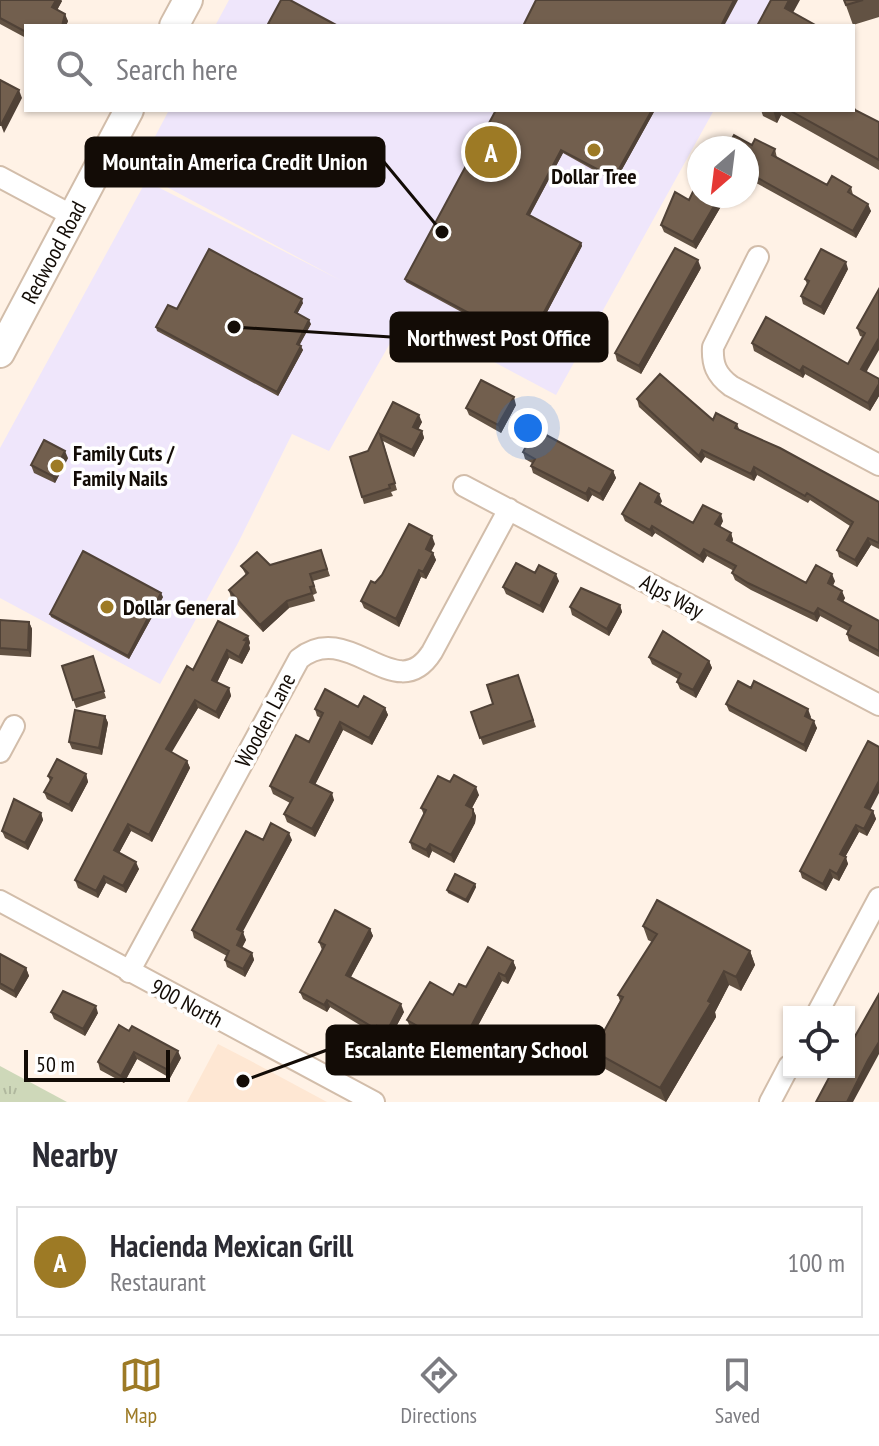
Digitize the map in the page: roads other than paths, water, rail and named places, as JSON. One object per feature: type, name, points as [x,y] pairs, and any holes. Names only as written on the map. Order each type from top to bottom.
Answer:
[{"type":"main road","points":[[175,24],[188,0]]},
{"type":"main road","name":"Redwood Road","points":[[0,353],[128,112]]},
{"type":"street","points":[[0,177],[73,216]]},
{"type":"street","points":[[758,257],[717,336],[713,347],[714,368],[731,386],[879,465]]},
{"type":"street","name":"Alps Way","points":[[464,486],[879,705]]},
{"type":"street","name":"Wooden Lane","points":[[129,972],[299,659],[316,648],[337,646],[393,672],[420,666],[432,652],[509,509]]},
{"type":"street","points":[[0,752],[14,726]]},
{"type":"street","points":[[821,1006],[879,898]]},
{"type":"street","name":"900 North","points":[[0,901],[374,1102]]},
{"type":"street","points":[[770,1102],[783,1077]]},
{"type":"place","name":"Dollar Tree","points":[[594,150]]},
{"type":"place","name":"Hacienda Mexican Grill","points":[[491,152]]},
{"type":"place","name":"Mountain America Credit Union","points":[[442,232]]},
{"type":"place","name":"Northwest Post Office","points":[[234,327]]},
{"type":"place","name":"Family Cuts / Family Nails","points":[[57,466]]},
{"type":"place","name":"Dollar General","points":[[107,607]]},
{"type":"place","name":"Escalante Elementary School","points":[[243,1081]]}]
